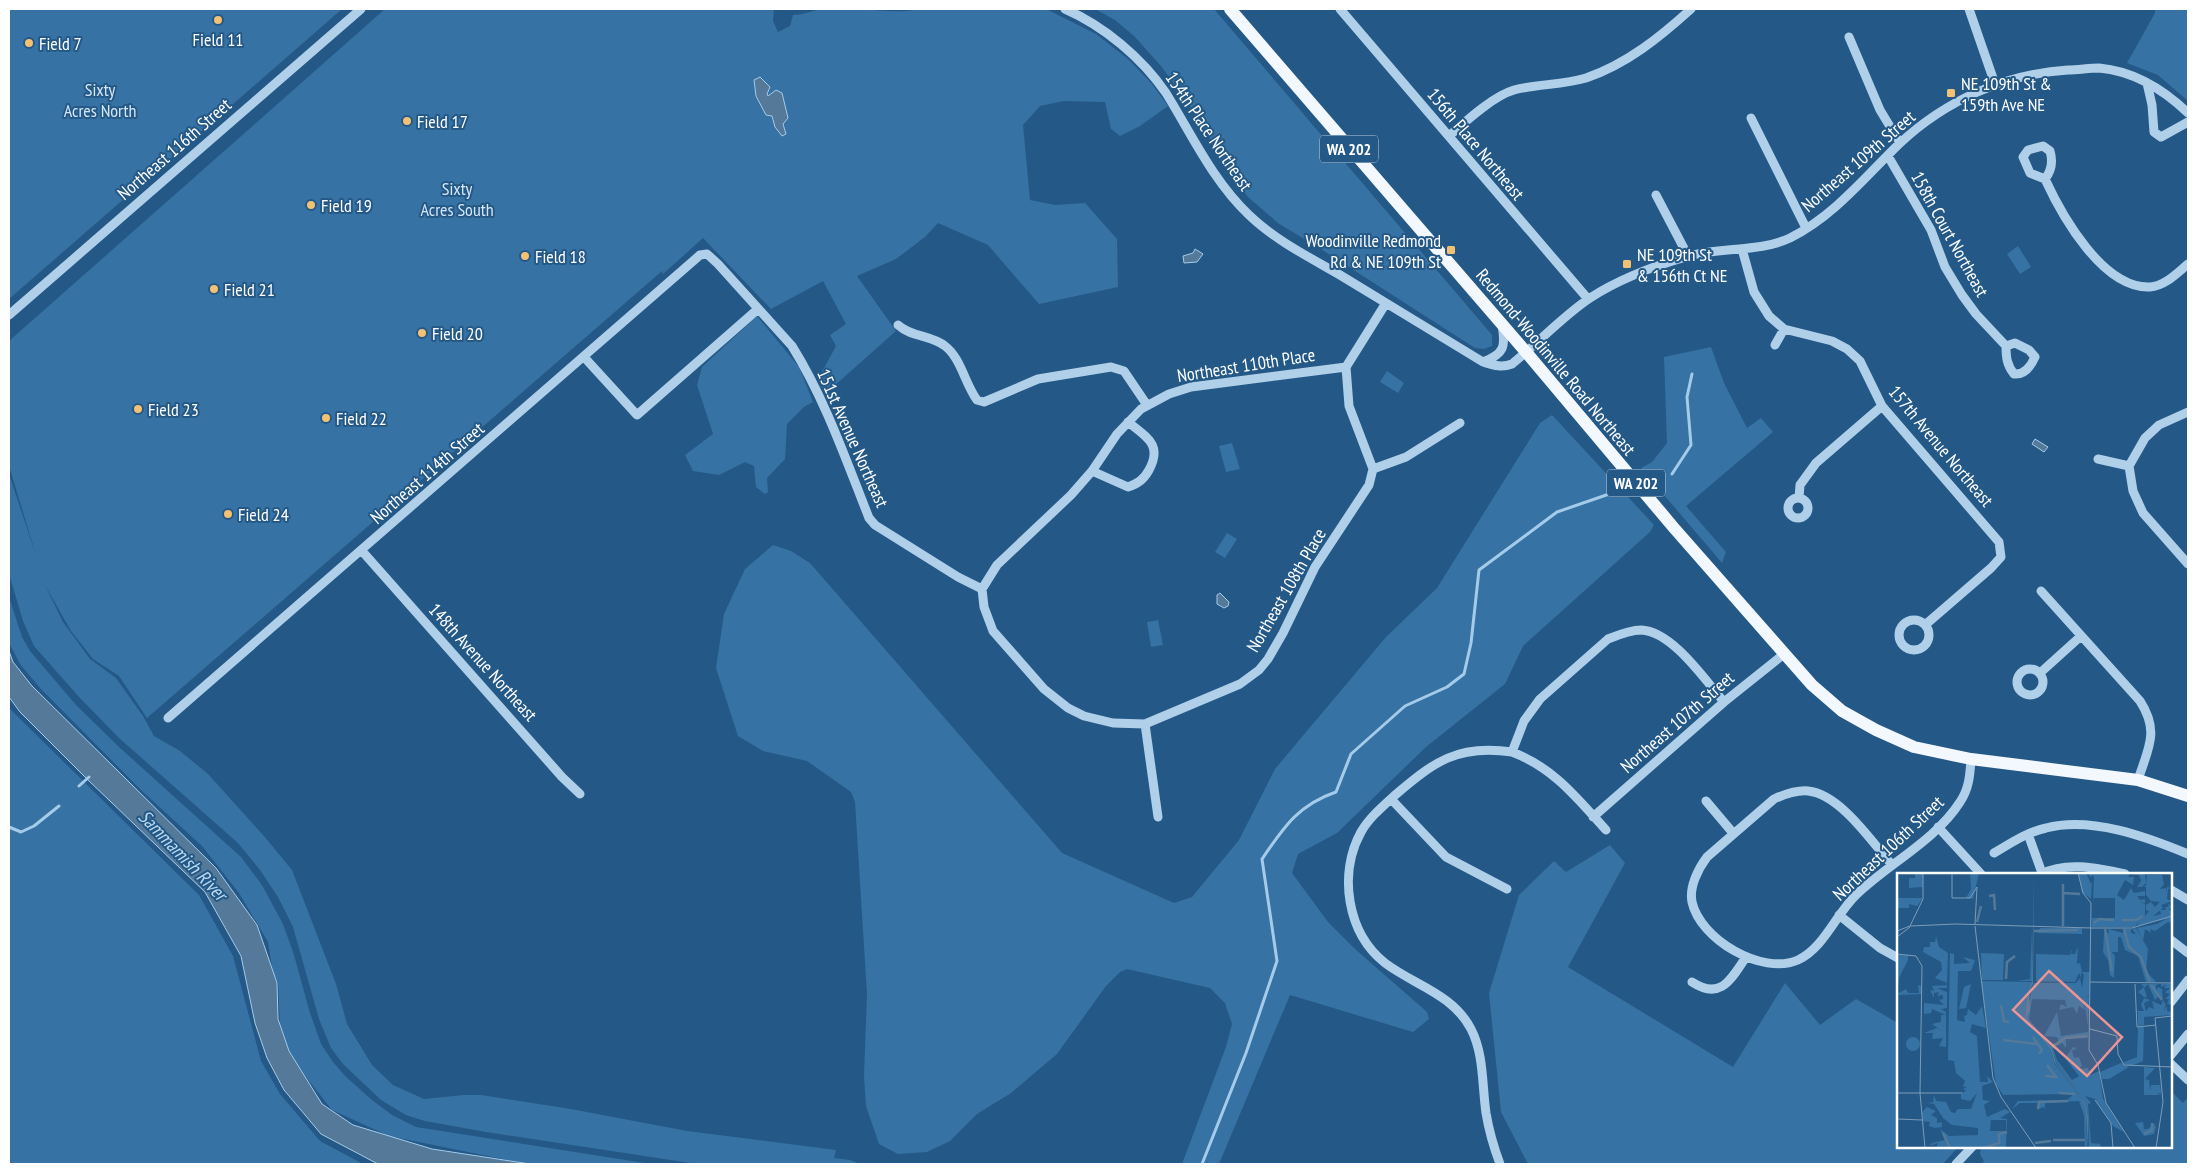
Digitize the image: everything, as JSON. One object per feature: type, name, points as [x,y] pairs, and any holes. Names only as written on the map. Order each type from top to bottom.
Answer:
[{"type":"main road","name":"Redmond-Woodinville Road Northeast","points":[[1230,9],[1526,352],[1674,528],[1812,685],[1842,711],[1876,730],[1914,747],[1971,759],[2138,780],[2188,796]]},
{"type":"street","name":"Northeast 116th Street","points":[[9,315],[361,9]]},
{"type":"street","name":"154th Place Northeast","points":[[1066,9],[1086,18],[1107,34],[1132,55],[1149,73],[1164,92],[1222,185],[1249,215],[1282,240],[1483,362],[1505,366],[1526,352]]},
{"type":"street","name":"156th Place Northeast","points":[[1340,9],[1588,299]]},
{"type":"street","points":[[1448,136],[1494,101],[1513,90],[1586,78],[1620,62],[1653,42],[1691,9]]},
{"type":"street","points":[[1969,9],[1995,84]]},
{"type":"street","points":[[1849,37],[1880,110],[1900,143]]},
{"type":"street","name":"Northeast 109th Street","points":[[1526,352],[1588,299],[1613,285],[1688,256],[1776,243],[1790,238],[1832,210],[1900,143],[1938,114],[1965,98],[1995,84],[2018,77],[2053,71],[2098,68],[2136,77],[2167,95],[2188,113]]},
{"type":"street","points":[[2147,83],[2152,105],[2154,132],[2157,136],[2161,137],[2188,122]]},
{"type":"street","points":[[1751,118],[1806,228]]},
{"type":"street","name":"158th Court Northeast","points":[[1888,156],[1926,221],[1945,267],[1962,295],[1976,314],[2006,346]]},
{"type":"street","points":[[2045,179],[2068,222],[2091,253],[2111,273],[2136,286],[2151,287],[2169,280],[2188,264]]},
{"type":"street","points":[[1656,195],[1688,256]]},
{"type":"street","points":[[1742,249],[1754,292],[1769,316],[1784,329],[1775,346]]},
{"type":"street","name":"151st Avenue Northeast","points":[[707,254],[792,346],[838,438],[869,518],[875,525],[958,577],[982,589]]},
{"type":"street","name":"Northeast 114th Street","points":[[168,718],[362,551],[694,259],[707,254]]},
{"type":"street","points":[[1386,303],[1346,366],[1349,406],[1374,469],[1406,457],[1460,423]]},
{"type":"street","points":[[584,357],[637,415],[758,309]]},
{"type":"street","points":[[898,325],[904,330],[946,346],[953,354],[977,400],[984,402],[1038,379],[1111,366],[1124,371],[1148,405]]},
{"type":"street","points":[[1483,362],[1495,357],[1502,351],[1504,342],[1502,325]]},
{"type":"street","name":"157th Avenue Northeast","points":[[1784,329],[1832,341],[1848,349],[1860,360],[1882,406],[2001,546],[2001,557],[1991,568],[1925,625]]},
{"type":"street","name":"Northeast 110th Place","points":[[982,589],[997,565],[1071,495],[1092,470],[1117,434],[1148,405],[1169,394],[1191,387],[1346,366]]},
{"type":"street","points":[[1799,498],[1800,485],[1816,463],[1882,406]]},
{"type":"street","points":[[2188,412],[2158,425],[2145,438],[2129,466],[2133,492],[2142,513],[2188,564]]},
{"type":"street","points":[[1092,470],[1128,487],[1138,484],[1145,477],[1156,457],[1154,449],[1151,441],[1128,422]]},
{"type":"street","points":[[2098,459],[2129,466]]},
{"type":"street","name":"Northeast 108th Place","points":[[1145,724],[1240,684],[1259,670],[1268,659],[1283,633],[1315,567],[1369,485],[1374,469]]},
{"type":"street","name":"148th Avenue Northeast","points":[[362,551],[562,777],[580,794]]},
{"type":"street","points":[[982,589],[984,607],[993,631],[1044,689],[1068,708],[1084,716],[1113,723],[1145,724],[1158,817]]},
{"type":"street","points":[[2041,592],[2140,701],[2148,714],[2151,723],[2151,737],[2138,780]]},
{"type":"street","points":[[1512,752],[1524,721],[1540,699],[1608,639],[1619,635],[1641,630],[1662,637],[1674,645],[1724,702]]},
{"type":"street","points":[[2040,673],[2081,636]]},
{"type":"street","name":"Northeast 107th Street","points":[[1594,817],[1724,702],[1784,654]]},
{"type":"street","points":[[1500,1164],[1491,1137],[1477,1041],[1470,1026],[1451,1004],[1397,971],[1376,954],[1359,928],[1352,912],[1348,879],[1352,854],[1370,818],[1422,772],[1443,760],[1464,752],[1489,749],[1512,752],[1542,766],[1561,781],[1606,830]]},
{"type":"street","name":"Northeast 106th Street","points":[[1746,957],[1767,964],[1782,964],[1798,960],[1812,950],[1856,895],[1938,827],[1952,813],[1967,791],[1971,759]]},
{"type":"street","points":[[1692,982],[1703,989],[1719,988],[1732,979],[1746,957],[1712,934],[1701,921],[1692,901],[1693,884],[1700,866],[1714,850],[1774,798],[1786,793],[1811,791],[1832,800],[1844,810],[1892,865]]},
{"type":"street","points":[[1391,799],[1446,857],[1507,889]]},
{"type":"street","points":[[1706,801],[1733,833]]},
{"type":"street","points":[[1994,853],[2028,834],[2047,827],[2066,824],[2116,829],[2144,837],[2188,854]]},
{"type":"street","points":[[1938,827],[1980,873]]},
{"type":"street","points":[[2028,834],[2041,873]]},
{"type":"street","points":[[2043,873],[2054,868],[2073,866],[2116,873]]},
{"type":"street","points":[[2172,891],[2188,900]]},
{"type":"street","points":[[1839,915],[1880,948],[1897,957]]},
{"type":"street","points":[[2172,941],[2188,953]]},
{"type":"street","points":[[2172,1001],[2188,980]]},
{"type":"street","points":[[2172,1054],[2188,1034]]},
{"type":"street","points":[[2172,1065],[2188,1080]]},
{"type":"street","points":[[1956,1164],[1971,1148]]},
{"type":"green space","name":"Sixty Acres South","points":[[835,8],[896,11],[920,9],[1046,9],[1096,34],[1128,59],[1152,84],[1168,106],[1140,126],[1120,136],[1111,129],[1105,102],[1064,101],[1040,106],[1023,125],[1030,200],[1055,205],[1085,203],[1117,239],[1118,287],[1039,304],[988,245],[938,223],[925,237],[896,259],[857,276],[896,331],[825,394],[818,379],[836,346],[830,335],[846,324],[823,281],[771,309],[703,238],[663,274],[662,271],[147,718],[119,676],[93,659],[71,631],[45,585],[63,622],[90,659],[116,678],[143,716],[154,736],[180,751],[208,774],[292,870],[336,984],[347,1024],[372,1065],[393,1085],[424,1099],[481,1095],[571,1109],[687,1131],[836,1150],[834,1158],[850,1160],[860,1164],[697,1164],[425,1121],[406,1115],[381,1100],[343,1064],[331,1048],[319,1019],[293,927],[278,897],[260,870],[238,843],[119,738],[79,697],[34,646],[23,621],[9,574],[9,474],[36,555],[9,466],[9,341],[385,9],[774,9],[773,21],[778,32],[790,26],[793,15]]},
{"type":"green space","name":"Sixty Acres North","points":[[9,9],[342,9],[9,299]]},
{"type":"green space","points":[[1095,9],[1214,9],[1492,335],[1492,346],[1484,349],[1475,348],[1278,223],[1248,197],[1221,162],[1203,124],[1161,66],[1134,36],[1115,20]]},
{"type":"green space","points":[[2155,9],[2188,9],[2188,101],[2158,75],[2127,63],[2155,13]]},
{"type":"green space","points":[[2018,246],[2031,267],[2020,274],[2007,254]]},
{"type":"green space","points":[[757,316],[799,367],[813,402],[804,407],[787,424],[785,459],[767,478],[768,492],[765,494],[756,487],[754,466],[745,462],[719,475],[693,471],[685,455],[713,434],[697,385],[702,367]]},
{"type":"green space","points":[[1711,347],[1724,383],[1747,428],[1761,418],[1773,432],[1686,506],[1726,552],[1722,563],[1641,468],[1652,462],[1667,443],[1664,357]]},
{"type":"green space","points":[[1387,371],[1404,383],[1398,393],[1380,382]]},
{"type":"green space","points":[[1552,415],[1654,525],[1650,532],[1523,646],[1505,684],[1426,747],[1337,833],[1298,854],[1292,873],[1328,922],[1355,949],[1427,1012],[1429,1019],[1413,1032],[1290,995],[1219,1164],[1182,1164],[1226,1047],[1232,1024],[1225,1003],[1210,988],[1127,969],[1120,972],[1106,986],[1057,1054],[1011,1093],[977,1114],[950,1141],[927,1152],[898,1154],[879,1144],[866,1106],[864,1076],[867,994],[855,802],[851,792],[807,761],[763,751],[738,736],[716,668],[724,614],[745,569],[773,545],[791,551],[810,563],[1062,853],[1174,903],[1192,897],[1239,840],[1275,769],[1386,637],[1437,588],[1540,423]]},
{"type":"green space","points":[[1232,443],[1240,469],[1226,472],[1219,446]]},
{"type":"green space","points":[[1227,533],[1237,539],[1225,558],[1215,552]]},
{"type":"green space","points":[[9,597],[22,637],[30,651],[76,705],[119,747],[241,857],[262,885],[283,924],[321,1044],[346,1077],[372,1100],[392,1115],[416,1127],[651,1164],[531,1164],[517,1162],[389,1136],[332,1110],[306,1077],[289,1051],[280,1024],[278,983],[273,973],[268,942],[239,893],[202,846],[142,791],[40,688],[20,664],[9,643]]},
{"type":"green space","points":[[1158,620],[1163,645],[1151,647],[1147,622]]},
{"type":"green space","points":[[9,708],[199,895],[233,956],[261,1061],[280,1094],[320,1141],[363,1164],[9,1164]]},
{"type":"green space","points":[[1610,845],[1625,863],[1568,967],[1733,1067],[1785,983],[1820,1025],[1856,999],[1897,1022],[1897,1148],[1957,1148],[1943,1164],[1528,1164],[1501,1112],[1489,993],[1519,895],[1554,861],[1566,872]]},
{"type":"green space","points":[[2172,1092],[2183,1103],[2188,1097],[2188,1164],[1981,1164],[1984,1161],[1980,1151],[1982,1148],[2172,1148]]},
{"type":"water","points":[[760,77],[770,87],[768,96],[776,90],[782,93],[788,118],[783,124],[786,134],[782,136],[775,127],[772,116],[766,115],[756,96],[754,80]]},
{"type":"water","points":[[1195,249],[1203,254],[1197,262],[1184,263],[1183,256],[1193,253]]},
{"type":"water","points":[[2035,439],[2048,447],[2044,452],[2032,444]]},
{"type":"water","points":[[1220,593],[1229,602],[1228,606],[1224,608],[1217,604],[1217,595]]},
{"type":"water","name":"Sammamish River","points":[[9,651],[13,662],[32,686],[216,868],[257,925],[277,983],[278,1019],[289,1051],[322,1104],[353,1125],[432,1149],[530,1164],[378,1164],[321,1134],[284,1090],[267,1058],[255,1023],[241,956],[205,892],[20,712],[9,697]]},
{"type":"waterway","points":[[1672,474],[1691,445],[1687,397],[1692,374]]},
{"type":"waterway","points":[[1202,1164],[1246,1053],[1277,961],[1262,859],[1293,818],[1312,803],[1336,792],[1351,754],[1405,706],[1447,687],[1464,674],[1471,643],[1479,570],[1557,512],[1615,492]]},
{"type":"waterway","points":[[79,786],[89,777]]},
{"type":"waterway","points":[[9,827],[21,832],[34,826],[59,806]]},
{"type":"place","name":"Field 11","points":[[218,20]]},
{"type":"place","name":"Field 7","points":[[29,43]]},
{"type":"place","name":"NE 109th St & 159th Ave NE","points":[[1951,93]]},
{"type":"place","name":"Field 17","points":[[407,121]]},
{"type":"place","name":"Field 19","points":[[311,205]]},
{"type":"place","name":"Woodinville Redmond Rd & NE 109th St","points":[[1451,250]]},
{"type":"place","name":"Field 18","points":[[525,256]]},
{"type":"place","name":"NE 109th St & 156th Ct NE","points":[[1627,264]]},
{"type":"place","name":"Field 21","points":[[214,289]]},
{"type":"place","name":"Field 20","points":[[422,333]]},
{"type":"place","name":"Field 23","points":[[138,409]]},
{"type":"place","name":"Field 22","points":[[326,418]]},
{"type":"place","name":"Field 24","points":[[228,514]]}]
